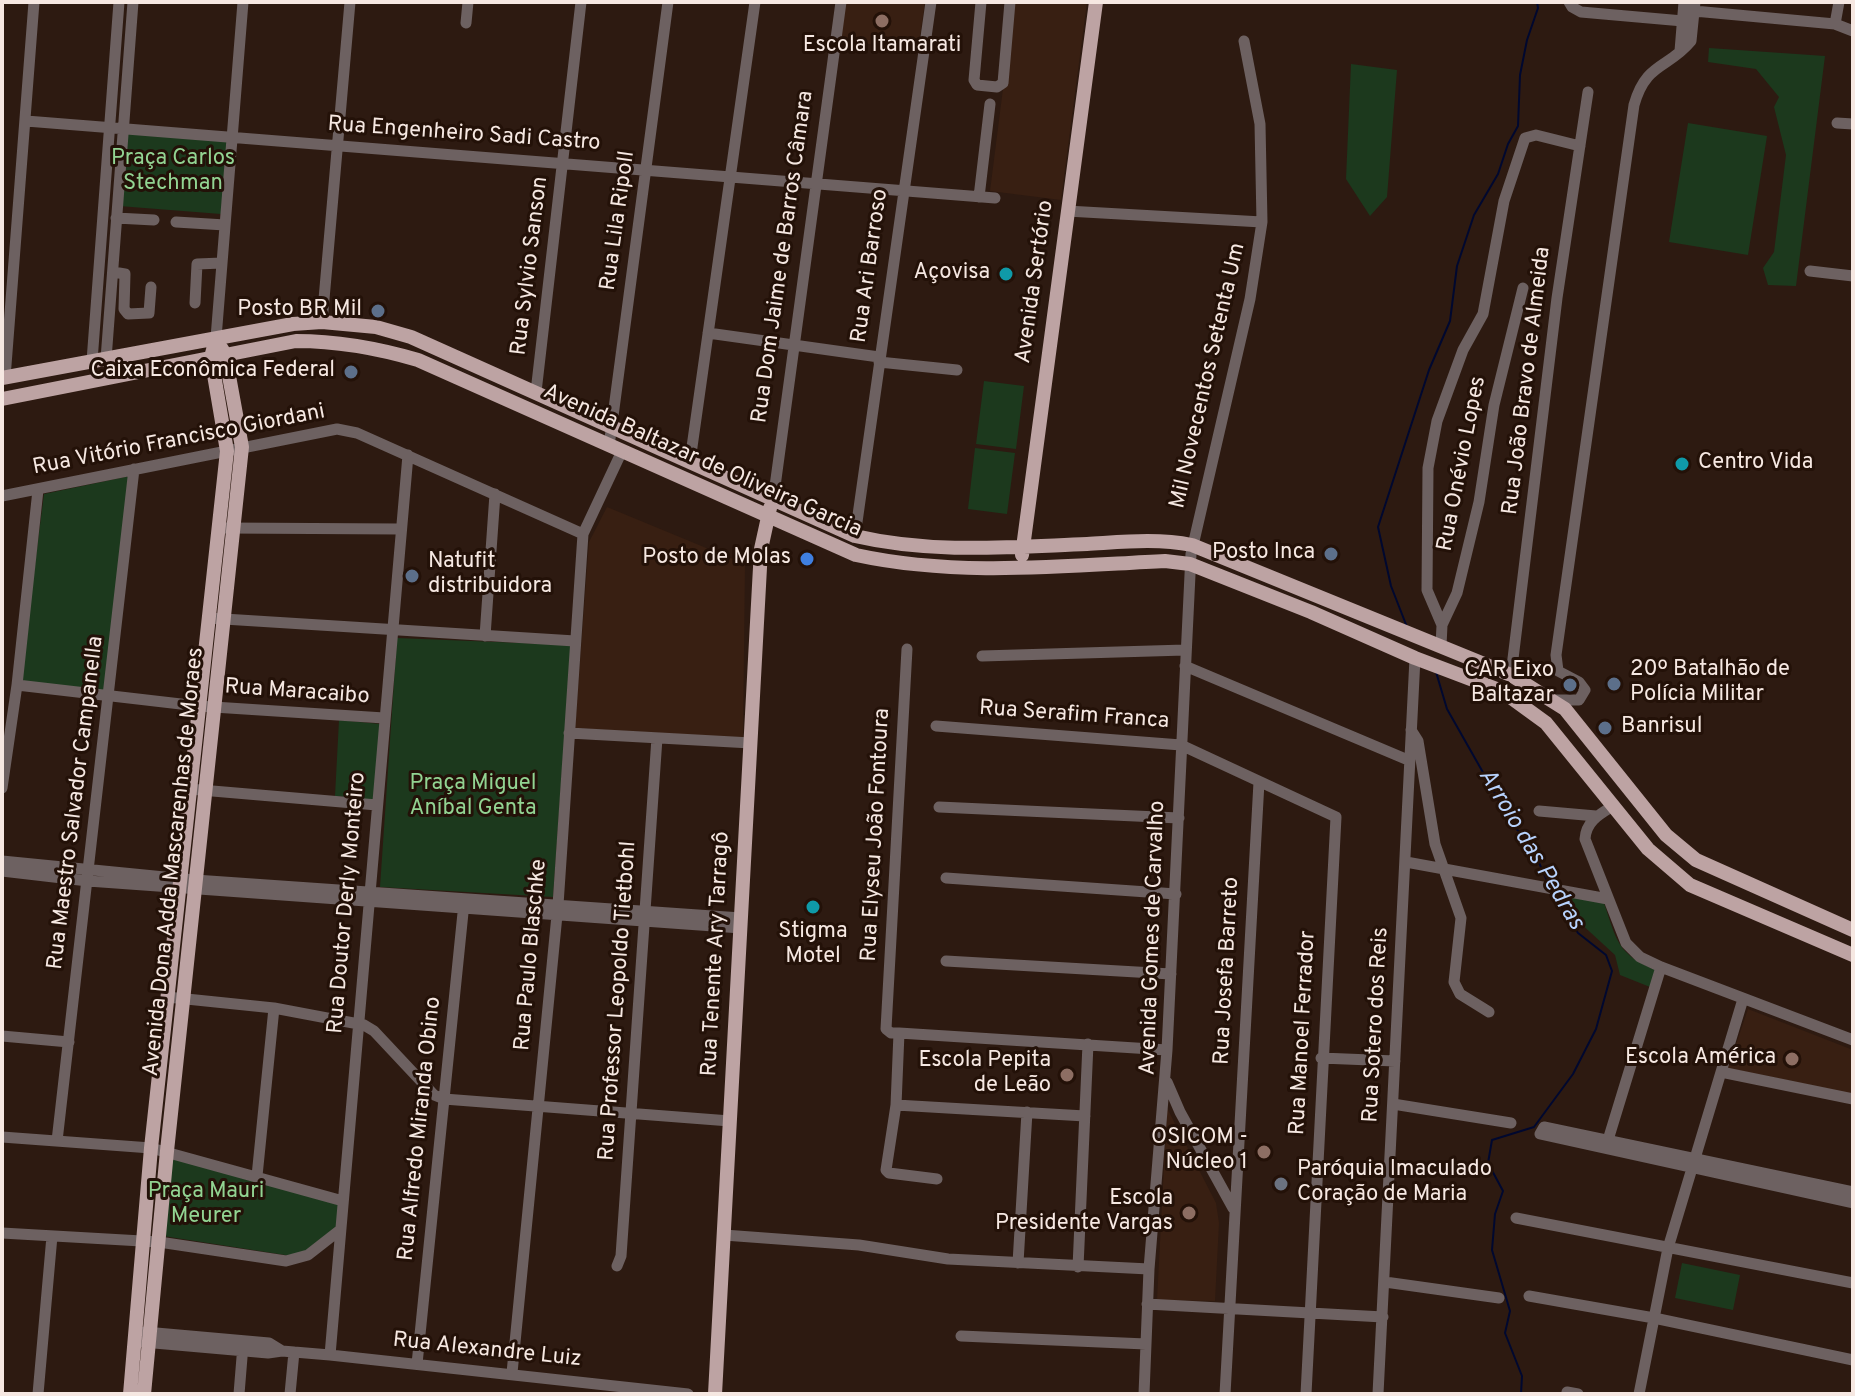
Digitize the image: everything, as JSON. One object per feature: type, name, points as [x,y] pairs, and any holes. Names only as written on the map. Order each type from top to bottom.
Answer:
[{"type":"main road","name":"Avenida Sertório","points":[[1022,568],[1096,2]]},
{"type":"main road","name":"Avenida Baltazar de Oliveira Garcia","points":[[4,378],[293,324],[322,322],[376,327],[411,337],[855,536],[941,548],[1193,538],[1511,675],[1555,700],[1666,835],[1696,860],[1853,930]]},
{"type":"main road","points":[[216,338],[218,356]]},
{"type":"main road","name":"Avenida Baltazar de Oliveira Garcia","points":[[2,399],[296,341],[373,346],[418,360],[856,555],[957,568],[1165,561],[1190,564],[1502,691],[1546,723],[1648,849],[1690,885],[1853,955]]},
{"type":"main road","name":"Avenida Dona Adda Mascarenhas de Moraes","points":[[144,1394],[143,1241],[151,1148],[167,997],[187,884],[235,449],[218,356]]},
{"type":"main road","name":"Rua Dom Jaime de Barros Câmara","points":[[767,516],[773,501]]},
{"type":"main road","name":"Rua Tenente Ary Tarragô","points":[[715,1394],[761,549],[767,516]]},
{"type":"main road","name":"Avenida Dona Adda Mascarenhas de Moraes","points":[[130,1394],[159,1242],[183,998],[187,884]]},
{"type":"street","points":[[4,378],[34,2]]},
{"type":"street","points":[[99,360],[113,272],[119,2]]},
{"type":"street","points":[[99,360],[116,129],[133,2]]},
{"type":"street","points":[[216,338],[243,2]]},
{"type":"street","points":[[322,322],[350,2]]},
{"type":"street","points":[[466,23],[468,2]]},
{"type":"street","name":"Rua Sylvio Sanson","points":[[536,392],[581,2]]},
{"type":"street","name":"Rua Lila Ripoll","points":[[616,449],[612,427],[668,2]]},
{"type":"street","points":[[690,461],[755,2]]},
{"type":"street","name":"Rua Dom Jaime de Barros Câmara","points":[[773,501],[841,2]]},
{"type":"street","name":"Rua Ari Barroso","points":[[855,536],[931,2]]},
{"type":"street","points":[[981,2],[974,80],[977,85],[997,87],[1003,83],[1010,2]]},
{"type":"street","points":[[1680,51],[1684,2]]},
{"type":"street","points":[[1769,16],[1770,2]]},
{"type":"street","points":[[1835,24],[1839,2]]},
{"type":"street","points":[[1570,5],[1581,12],[1683,21]]},
{"type":"street","points":[[1555,700],[1579,700],[1585,690],[1579,682],[1558,671],[1555,662],[1634,105],[1643,82],[1691,41],[1695,7],[1835,24],[1853,31]]},
{"type":"street","name":"Mil Novecentos Setenta Um","points":[[1190,564],[1193,538],[1250,299],[1262,222],[1260,124],[1244,41]]},
{"type":"street","name":"Rua João Bravo de Almeida","points":[[1511,675],[1557,298],[1588,92]]},
{"type":"street","points":[[979,197],[990,104]]},
{"type":"street","name":"Rua Engenheiro Sadi Castro","points":[[26,121],[995,198]]},
{"type":"street","points":[[1837,123],[1853,124]]},
{"type":"street","points":[[1442,625],[1427,590],[1428,468],[1442,407],[1463,350],[1483,314],[1504,201],[1524,142],[1529,135],[1536,135],[1580,146]]},
{"type":"street","points":[[1067,211],[1262,222]]},
{"type":"street","points":[[116,218],[154,220]]},
{"type":"street","points":[[176,222],[225,225]]},
{"type":"street","points":[[195,303],[197,264],[222,263]]},
{"type":"street","points":[[1810,271],[1853,276]]},
{"type":"street","points":[[113,272],[125,274],[124,309],[128,314],[149,313],[151,287]]},
{"type":"street","name":"Rua Onévio Lopes","points":[[1441,646],[1442,625],[1457,593],[1479,502],[1494,405],[1523,288]]},
{"type":"street","points":[[708,333],[957,370]]},
{"type":"street","name":"Rua Vitório Francisco Giordani","points":[[2,496],[337,429],[357,433],[583,534]]},
{"type":"street","name":"Rua Paulo Blaschke","points":[[512,1373],[558,911],[583,534],[616,449]]},
{"type":"street","name":"Rua Doutor Derly Monteiro","points":[[330,1355],[408,455]]},
{"type":"street","name":"Rua Maestro Salvador Campanella","points":[[57,1141],[134,469]]},
{"type":"street","points":[[2,788],[17,685],[38,490]]},
{"type":"street","points":[[485,636],[495,494]]},
{"type":"street","points":[[226,528],[400,529]]},
{"type":"street","name":"Avenida Gomes de Carvalho","points":[[1190,564],[1165,1077],[1180,1112],[1234,1212],[1225,1394]]},
{"type":"street","points":[[216,619],[575,641]]},
{"type":"street","name":"Rua Elyseu João Fontoura","points":[[899,1033],[888,1031],[886,1022],[907,649]]},
{"type":"street","points":[[982,656],[1185,650]]},
{"type":"street","name":"Rua Sotero dos Reis","points":[[1378,1394],[1406,862],[1408,760],[1418,659]]},
{"type":"street","points":[[1185,666],[1408,760]]},
{"type":"street","name":"Rua Maracaibo","points":[[17,685],[206,707],[384,718]]},
{"type":"street","name":"Rua Serafim Franca","points":[[936,726],[1181,745],[1336,817]]},
{"type":"street","points":[[1411,730],[1418,741],[1435,844],[1461,918],[1454,982],[1460,994],[1489,1012]]},
{"type":"street","points":[[569,733],[751,743]]},
{"type":"street","name":"Rua Professor Leopoldo Tietbohl","points":[[617,1266],[621,1256],[657,738]]},
{"type":"street","name":"Rua Josefa Barreto","points":[[1234,1212],[1259,782]]},
{"type":"street","points":[[197,790],[377,805]]},
{"type":"street","points":[[1613,806],[1596,816],[1586,828],[1585,839],[1621,932],[1632,950],[1661,967],[1853,1040]]},
{"type":"street","points":[[939,807],[1179,818]]},
{"type":"street","points":[[1539,811],[1596,816]]},
{"type":"street","name":"Rua Manoel Ferrador","points":[[1306,1394],[1321,1058],[1336,817]]},
{"type":"street","points":[[2,861],[89,876]]},
{"type":"street","points":[[1406,862],[1608,899]]},
{"type":"street","points":[[2,871],[741,923]]},
{"type":"street","points":[[946,878],[1176,894]]},
{"type":"street","name":"Rua Alfredo Miranda Obino","points":[[417,1364],[464,904]]},
{"type":"street","points":[[946,961],[1171,974]]},
{"type":"street","points":[[1608,1140],[1661,967]]},
{"type":"street","points":[[167,997],[274,1008],[358,1023],[374,1031],[431,1092],[444,1099],[730,1121]]},
{"type":"street","points":[[1639,1394],[1668,1248],[1743,999]]},
{"type":"street","points":[[257,1176],[274,1008]]},
{"type":"street","points":[[937,1179],[889,1173],[886,1170],[896,1105],[899,1033],[1167,1050]]},
{"type":"street","points":[[2,1036],[69,1042]]},
{"type":"street","points":[[1078,1267],[1088,1044]]},
{"type":"street","points":[[1321,1058],[1395,1061]]},
{"type":"street","points":[[1721,1072],[1853,1099]]},
{"type":"street","points":[[1144,1394],[1149,1269],[1165,1077]]},
{"type":"street","points":[[1393,1104],[1511,1123]]},
{"type":"street","points":[[896,1105],[1085,1116]]},
{"type":"street","points":[[1018,1263],[1027,1112]]},
{"type":"street","points":[[1853,1192],[1691,1164],[1540,1135],[1544,1127],[1608,1140],[1691,1164],[1853,1203]]},
{"type":"street","points":[[2,1137],[167,1151],[343,1201]]},
{"type":"street","points":[[1216,1175],[1227,1172],[1237,1162]]},
{"type":"street","points":[[1516,1218],[1853,1283]]},
{"type":"street","points":[[2,1233],[159,1242],[293,1261],[308,1255],[340,1230]]},
{"type":"street","points":[[724,1235],[859,1245],[948,1259],[1149,1269]]},
{"type":"street","points":[[38,1394],[52,1236]]},
{"type":"street","points":[[1385,1282],[1499,1298]]},
{"type":"street","points":[[1529,1296],[1654,1318],[1853,1360]]},
{"type":"street","points":[[1147,1304],[1383,1317]]},
{"type":"street","points":[[961,1336],[1146,1344]]},
{"type":"street","name":"Rua Alexandre Luiz","points":[[142,1337],[512,1373],[688,1394]]},
{"type":"street","points":[[239,1394],[243,1346]]},
{"type":"street","points":[[288,1351],[290,1394]]},
{"type":"shaded area","name":"Escola Itamarati","points":[[845,2],[925,2],[918,49],[839,41]]},
{"type":"shaded area","points":[[1014,2],[1087,2],[1061,200],[990,191]]},
{"type":"shaded area","points":[[607,507],[745,564],[743,738],[575,728],[589,542]]},
{"type":"shaded area","name":"Escola América","points":[[1748,1009],[1853,1050],[1853,1094],[1728,1068]]},
{"type":"shaded area","name":"Escola Presidente Vargas","points":[[1167,1108],[1216,1203],[1219,1223],[1215,1301],[1157,1300]]},
{"type":"green space","points":[[1709,48],[1825,56],[1796,286],[1768,285],[1763,268],[1774,252],[1786,155],[1774,107],[1779,97],[1756,69],[1708,62]]},
{"type":"green space","points":[[1351,64],[1397,70],[1387,197],[1370,216],[1346,179]]},
{"type":"green space","points":[[1688,123],[1767,136],[1748,255],[1669,242]]},
{"type":"green space","name":"Praça Carlos Stechman","points":[[125,132],[227,140],[221,214],[119,206]]},
{"type":"green space","points":[[984,381],[1024,386],[1016,449],[976,444]]},
{"type":"green space","points":[[975,448],[1015,453],[1007,514],[968,509]]},
{"type":"green space","points":[[130,476],[106,693],[20,682],[44,494]]},
{"type":"green space","name":"Praça Miguel Aníbal Genta","points":[[397,638],[571,645],[553,897],[380,887]]},
{"type":"green space","points":[[339,720],[380,724],[376,800],[335,796]]},
{"type":"green space","points":[[1560,894],[1604,903],[1620,945],[1633,958],[1656,970],[1650,987],[1620,975],[1615,955],[1578,921]]},
{"type":"green space","name":"Praça Mauri Meurer","points":[[172,1157],[341,1205],[339,1228],[298,1257],[163,1236]]},
{"type":"green space","points":[[1682,1263],[1740,1275],[1733,1310],[1675,1298]]},
{"type":"waterway","name":"Arroio das Pedras","points":[[1407,627],[1391,586],[1378,527],[1429,370],[1450,321],[1457,266],[1474,215],[1498,174],[1518,126],[1520,75],[1537,2]]},
{"type":"waterway","name":"Arroio das Pedras","points":[[1436,672],[1447,709],[1514,827],[1529,840],[1548,883]]},
{"type":"waterway","name":"Arroio das Pedras","points":[[1521,1394],[1522,1376],[1505,1333],[1510,1311],[1492,1250],[1495,1214],[1503,1191],[1488,1163],[1492,1140],[1534,1127],[1573,1074],[1596,1029],[1612,971],[1606,955],[1578,933],[1552,893]]},
{"type":"place","name":"Escola Itamarati","points":[[882,21]]},
{"type":"place","name":"Açovisa","points":[[1006,274]]},
{"type":"place","name":"Posto BR Mil","points":[[378,311]]},
{"type":"place","name":"Caixa Econômica Federal","points":[[351,372]]},
{"type":"place","name":"Centro Vida","points":[[1682,464]]},
{"type":"place","name":"Posto Inca","points":[[1331,554]]},
{"type":"place","name":"Posto de Molas","points":[[807,559]]},
{"type":"place","name":"Natufit distribuidora","points":[[412,576]]},
{"type":"place","name":"20º Batalhão de Polícia Militar","points":[[1614,684]]},
{"type":"place","name":"CAR Eixo Baltazar","points":[[1570,685]]},
{"type":"place","name":"Banrisul","points":[[1605,728]]},
{"type":"place","name":"Stigma Motel","points":[[813,907]]},
{"type":"place","name":"Escola América","points":[[1792,1059]]},
{"type":"place","name":"Escola Pepita de Leão","points":[[1067,1075]]},
{"type":"place","name":"OSICOM - Núcleo 1","points":[[1264,1152]]},
{"type":"place","name":"Paróquia Imaculado Coração de Maria","points":[[1281,1184]]},
{"type":"place","name":"Escola Presidente Vargas","points":[[1189,1213]]}]
